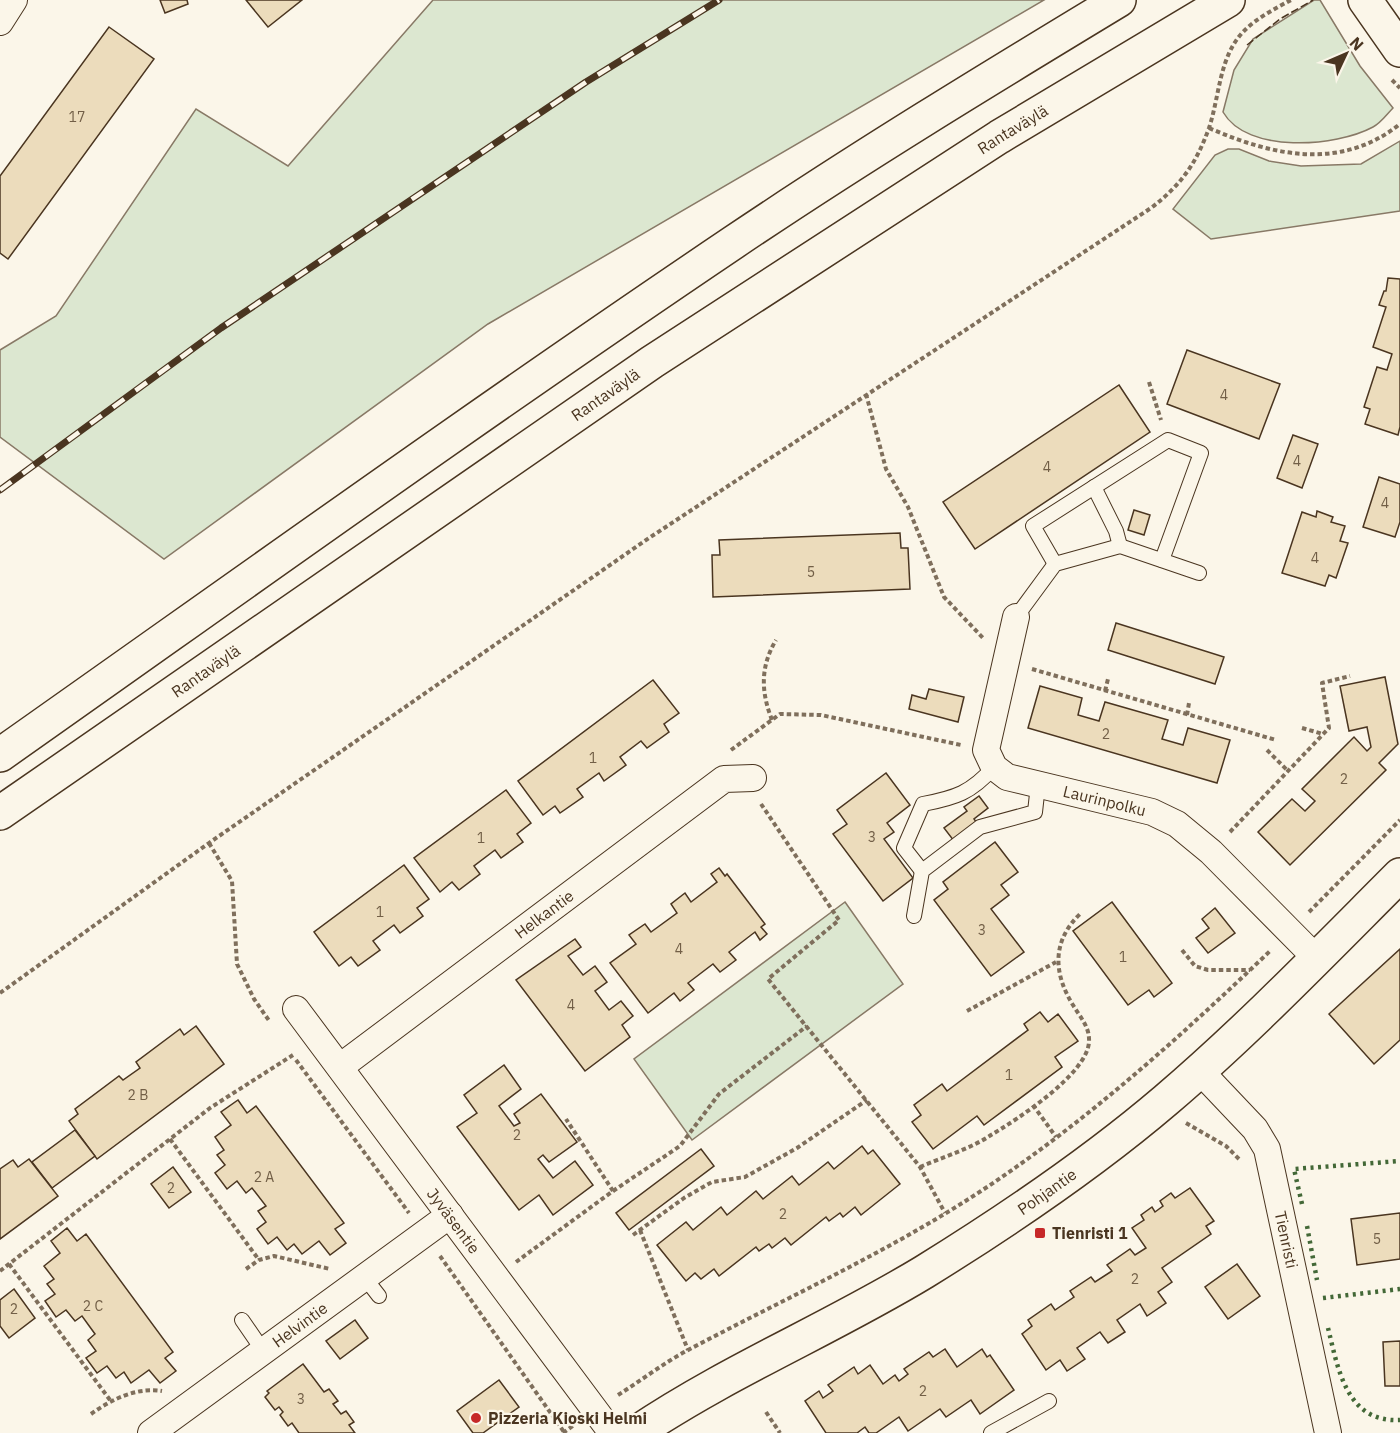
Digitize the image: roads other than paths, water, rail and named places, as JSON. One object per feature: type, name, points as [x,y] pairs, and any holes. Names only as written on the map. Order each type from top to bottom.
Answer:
[{"type":"main road","points":[[0,755],[509,397],[736,241],[948,104],[1119,0]]},
{"type":"main road","name":"Rantaväylä","points":[[0,813],[652,362],[999,138],[1228,0]]},
{"type":"main road","points":[[1365,0],[1400,50]]},
{"type":"main road","name":"Pohjantie","points":[[636,1433],[730,1376],[923,1272],[1048,1191],[1164,1102],[1200,1071],[1400,875]]},
{"type":"street","points":[[0,22],[14,0]]},
{"type":"street","points":[[990,759],[1006,661],[1016,617]]},
{"type":"street","name":"Laurinpolku","points":[[990,759],[1006,777],[1152,812],[1177,824],[1211,852],[1316,958]]},
{"type":"street","name":"Helkantie","points":[[340,1067],[724,779],[748,778]]},
{"type":"street","name":"Jyväsentie","points":[[296,1009],[612,1433]]},
{"type":"street","name":"Tienristi","points":[[1200,1071],[1255,1129],[1267,1149],[1328,1433]]},
{"type":"street","name":"Helvintie","points":[[152,1433],[264,1352],[372,1287],[450,1215]]},
{"type":"lane","points":[[1055,564],[1033,526],[1168,440],[1201,453],[1162,560]]},
{"type":"lane","points":[[1094,487],[1116,531],[1120,546]]},
{"type":"lane","points":[[1016,617],[1055,564],[1120,546],[1199,573]]},
{"type":"lane","points":[[922,871],[904,848],[922,804],[956,797],[981,782],[990,759]]},
{"type":"lane","points":[[914,916],[922,871],[980,827],[1035,812],[1038,785]]},
{"type":"lane","points":[[242,1320],[264,1352]]},
{"type":"lane","points":[[991,1433],[1049,1401]]},
{"type":"railway","points":[[0,490],[221,328],[586,82],[719,0]]},
{"type":"place","name":"Tienristi 1","points":[[1040,1233]]},
{"type":"place","name":"Pizzeria Kioski Helmi","points":[[476,1418]]}]
